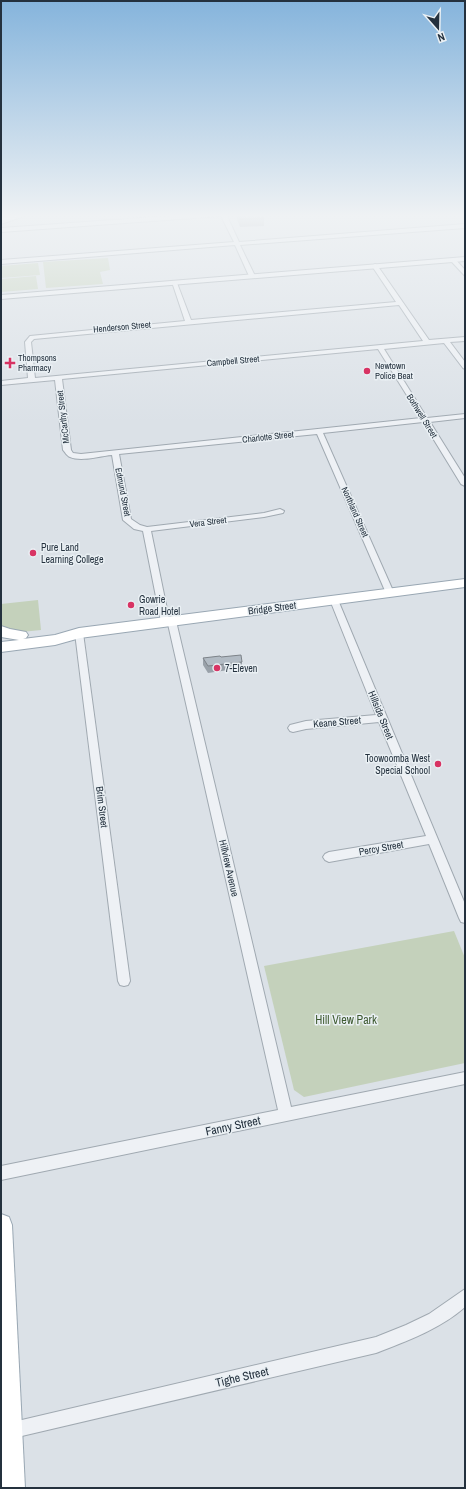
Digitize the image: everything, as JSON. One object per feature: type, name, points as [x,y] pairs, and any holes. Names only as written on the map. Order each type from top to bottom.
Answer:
[{"type":"main road","name":"Bridge Street","points":[[1,638],[21,635],[79,633],[465,583]]},
{"type":"main road","points":[[1,631],[6,634],[21,635]]},
{"type":"main road","name":"Bridge Street","points":[[1,646],[55,640],[79,633]]},
{"type":"main road","points":[[1,656],[26,647],[55,640]]},
{"type":"main road","points":[[1,1225],[11,1486]]},
{"type":"street","points":[[1,297],[168,283]]},
{"type":"street","points":[[174,283],[188,321]]},
{"type":"street","points":[[387,283],[428,343]]},
{"type":"street","name":"Henderson Street","points":[[32,380],[28,342],[32,337],[400,302]]},
{"type":"street","name":"Campbell Street","points":[[1,383],[465,339]]},
{"type":"street","points":[[446,341],[465,367]]},
{"type":"street","name":"Bothwell Street","points":[[380,347],[465,484]]},
{"type":"street","name":"McCarthy Street","points":[[58,378],[67,450],[71,455]]},
{"type":"street","name":"Charlotte Street","points":[[71,455],[81,456],[115,453],[465,416]]},
{"type":"street","name":"Northland Street","points":[[318,431],[390,593]]},
{"type":"street","name":"Edmund Street","points":[[115,453],[127,520],[137,527]]},
{"type":"street","name":"Vera Street","points":[[137,527],[147,529],[280,512]]},
{"type":"street","points":[[147,529],[168,622]]},
{"type":"street","name":"Hillside Street","points":[[334,600],[381,718],[465,918]]},
{"type":"street","name":"Hillview Avenue","points":[[168,622],[286,1115]]},
{"type":"street","name":"Brim Street","points":[[79,633],[124,981]]},
{"type":"street","name":"Keane Street","points":[[293,728],[306,725],[381,718]]},
{"type":"street","name":"Percy Street","points":[[329,857],[432,839]]},
{"type":"street","name":"Fanny Street","points":[[1,1173],[465,1078]]},
{"type":"street","name":"Tighe Street","points":[[9,1431],[376,1345],[434,1321],[454,1308],[465,1297]]},
{"type":"green space","points":[[1,283],[37,283],[38,289],[1,292]]},
{"type":"green space","points":[[45,283],[103,284],[46,288]]},
{"type":"green space","points":[[38,600],[41,630],[15,631],[1,625],[1,604]]},
{"type":"green space","name":"Hill View Park","points":[[454,931],[465,958],[465,1063],[304,1097],[294,1090],[264,966]]},
{"type":"building","points":[[241,655],[242,662],[208,666],[203,658],[220,656]]},
{"type":"place","name":"Thompsons Pharmacy","points":[[10,363]]},
{"type":"place","name":"Newtown Police Beat","points":[[367,371]]},
{"type":"place","name":"Pure Land Learning College","points":[[33,553]]},
{"type":"place","name":"Gowrie Road Hotel","points":[[131,605]]},
{"type":"place","name":"7-Eleven","points":[[217,668]]},
{"type":"place","name":"Toowoomba West Special School","points":[[438,764]]}]
